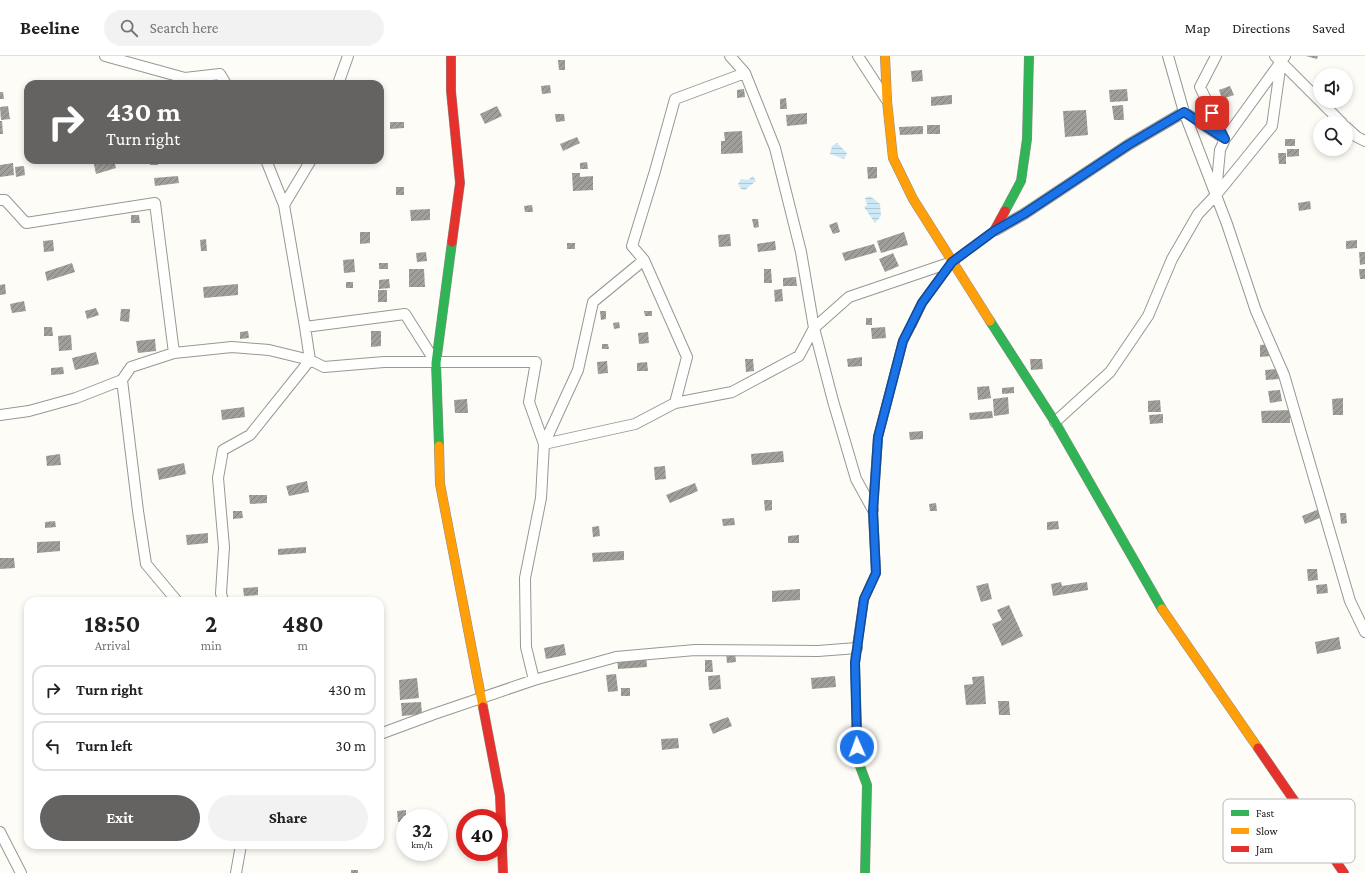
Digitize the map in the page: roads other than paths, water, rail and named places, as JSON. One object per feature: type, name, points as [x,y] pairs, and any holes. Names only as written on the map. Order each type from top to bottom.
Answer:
[{"type":"street","points":[[105,56],[185,78],[220,74],[224,80]]},
{"type":"street","points":[[339,80],[348,56]]},
{"type":"street","points":[[451,56],[451,91],[460,183],[436,363],[440,484],[500,796],[503,873]]},
{"type":"street","points":[[730,56],[744,72],[775,148],[801,252],[814,328],[832,401],[856,479],[873,511]]},
{"type":"street","points":[[858,56],[887,101]]},
{"type":"street","points":[[885,56],[887,101],[894,158],[913,199],[1055,422],[1158,603],[1293,799]]},
{"type":"street","points":[[994,231],[1022,181],[1027,139],[1029,56]]},
{"type":"street","points":[[1168,56],[1184,112],[1227,224],[1256,311],[1284,375],[1350,601],[1365,632]]},
{"type":"street","points":[[1216,56],[1200,87],[1225,139]]},
{"type":"street","points":[[1216,195],[1220,150],[1225,139],[1280,58]]},
{"type":"street","points":[[1280,58],[1335,116]]},
{"type":"street","points":[[1055,422],[1110,372],[1148,316],[1172,259],[1198,214],[1216,195],[1272,126],[1280,58]]},
{"type":"street","points":[[676,403],[687,357],[644,260],[632,246],[675,99],[744,72]]},
{"type":"street","points":[[865,873],[867,785],[858,761],[855,663],[864,599],[876,573],[873,511],[878,437],[903,341],[922,303],[952,262],[994,231],[1024,214],[1128,145],[1184,112]]},
{"type":"street","points":[[1184,112],[1225,139]]},
{"type":"street","points":[[1353,133],[1365,141]]},
{"type":"street","points":[[222,597],[224,547],[218,478],[223,450],[250,435],[310,360],[284,205],[268,164]]},
{"type":"street","points":[[284,205],[309,164]]},
{"type":"street","points":[[0,200],[5,200],[26,223],[155,203],[174,353]]},
{"type":"street","points":[[534,680],[526,647],[525,578],[541,498],[544,444],[578,370],[592,302],[644,260]]},
{"type":"street","points":[[544,444],[635,424],[676,403],[732,392],[799,356],[814,328],[849,297],[952,262]]},
{"type":"street","points":[[305,327],[405,314],[436,363]]},
{"type":"street","points":[[0,416],[76,398],[122,380],[131,367],[174,353],[232,347],[269,350],[310,360],[324,367],[384,362],[536,362],[529,402],[544,444]]},
{"type":"street","points":[[122,380],[146,564],[174,597]]},
{"type":"street","points":[[384,733],[534,680],[616,657],[695,650],[818,651],[857,648]]},
{"type":"street","points":[[0,832],[21,873]]},
{"type":"street","points":[[236,873],[240,849]]},
{"type":"street","points":[[1337,863],[1344,873]]},
{"type":"water","points":[[837,143],[847,153],[844,159],[830,154],[832,146]]},
{"type":"water","points":[[753,176],[756,181],[745,190],[741,189],[738,184],[741,179],[748,180]]},
{"type":"water","points":[[870,196],[880,204],[881,216],[875,223],[864,207],[867,205],[865,198]]}]
